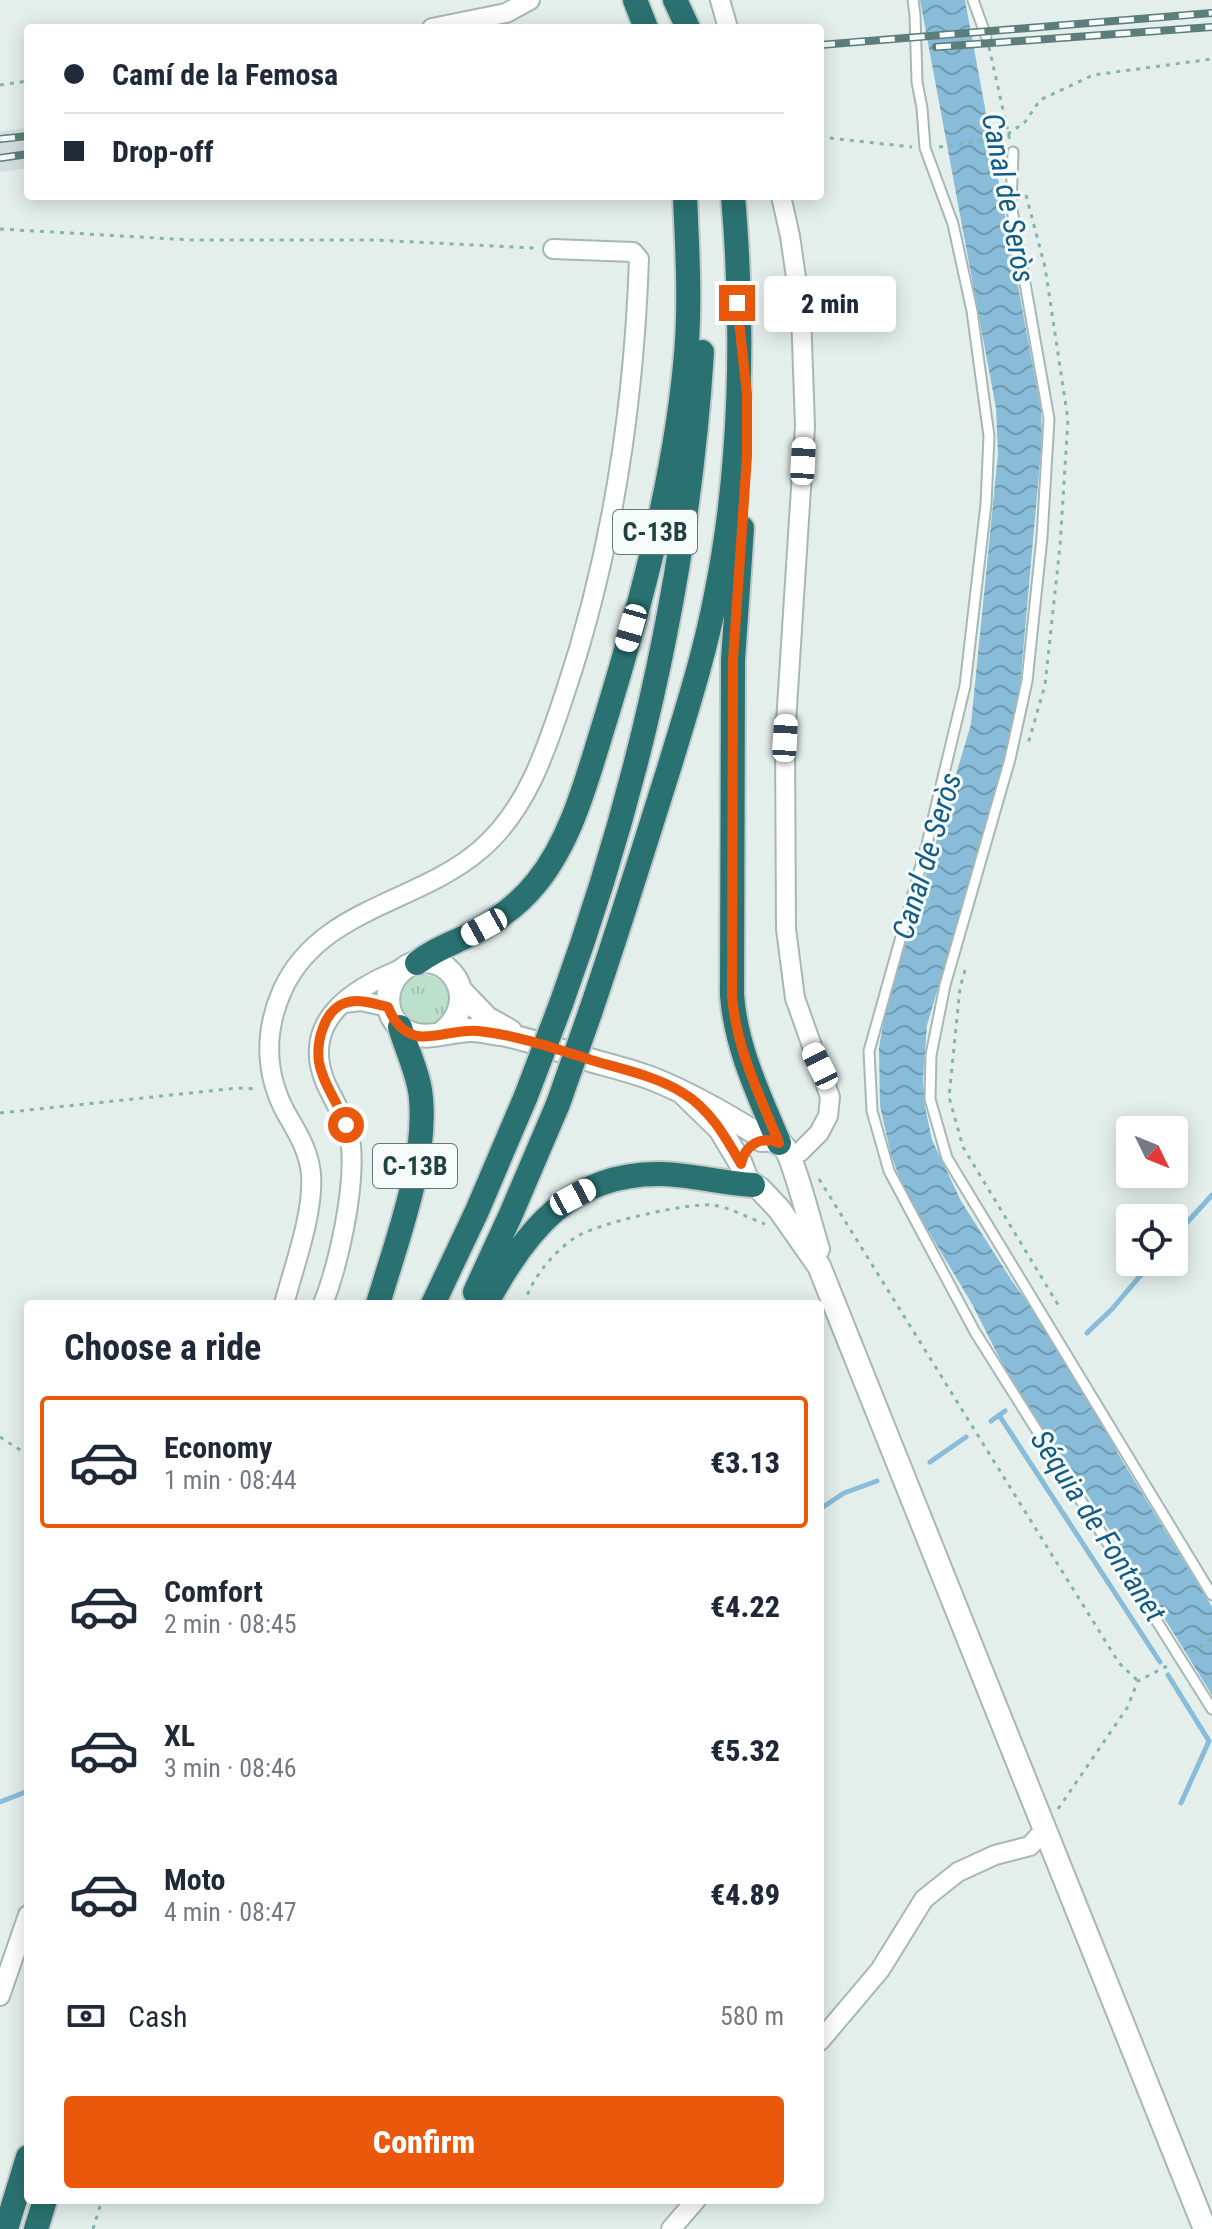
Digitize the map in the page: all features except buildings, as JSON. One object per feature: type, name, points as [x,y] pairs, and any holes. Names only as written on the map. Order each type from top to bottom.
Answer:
[{"type":"highway","points":[[635,0],[644,24]]},
{"type":"highway","points":[[675,0],[686,24]]},
{"type":"highway","name":"C-13B","points":[[412,965],[429,953],[484,927],[525,895],[555,856],[582,790],[636,609],[679,415],[688,319],[685,200]]},
{"type":"highway","points":[[435,1300],[526,1096],[561,1004],[596,902],[632,778],[656,675],[683,530],[697,422],[703,274],[694,200]]},
{"type":"highway","points":[[471,1300],[558,1104],[650,831],[709,627],[728,519],[737,406],[738,330],[733,200]]},
{"type":"highway","points":[[738,330],[747,395],[747,456],[733,660],[732,995],[745,1060],[785,1151]]},
{"type":"highway","name":"C-13B","points":[[379,1300],[412,1181],[421,1129],[419,1086],[394,1017]]},
{"type":"highway","points":[[488,1300],[509,1261],[527,1236],[555,1211],[587,1190],[615,1180],[651,1174],[751,1179]]},
{"type":"highway","points":[[6,2229],[24,2170]]},
{"type":"highway","points":[[36,2229],[44,2204]]},
{"type":"street","points":[[452,24],[506,13],[530,0]]},
{"type":"street","points":[[720,0],[727,24]]},
{"type":"street","points":[[751,1179],[749,1147],[785,1151],[825,1125],[830,1097],[795,998],[786,929],[785,738],[805,426],[801,312],[782,200]]},
{"type":"street","points":[[285,1300],[304,1224],[311,1173],[306,1151],[279,1098],[271,1074],[270,1031],[276,1005],[293,970],[310,948],[331,931],[454,868],[498,833],[519,805],[536,771],[573,669],[594,596],[618,481],[631,380],[639,259],[633,252],[618,249],[553,249]]},
{"type":"street","points":[[394,1017],[391,984],[412,965]]},
{"type":"street","points":[[324,1300],[345,1217],[352,1158],[346,1125],[319,1063],[319,1043],[328,1019],[360,988],[412,965],[440,965],[458,981],[462,992],[487,1018],[533,1042]]},
{"type":"street","points":[[443,1032],[459,1015],[462,992]]},
{"type":"street","points":[[344,1003],[361,1001],[394,1017],[421,1037],[473,1030],[533,1042],[650,1078],[704,1102],[785,1151],[819,1253],[819,1266]]},
{"type":"street","points":[[683,1093],[713,1121],[751,1179],[792,1225],[819,1266],[1205,2229]]},
{"type":"street","points":[[751,1179],[777,1187],[789,1174],[785,1151]]},
{"type":"street","points":[[824,2036],[880,1970],[924,1899],[958,1872],[995,1855],[1030,1846],[1045,1829]]},
{"type":"street","points":[[0,1996],[24,1927]]},
{"type":"street","points":[[671,2229],[693,2204]]},
{"type":"lane","points":[[913,0],[917,82],[925,148],[953,224],[972,311],[989,436],[986,504],[965,686],[927,844],[869,1051],[872,1111],[889,1171],[975,1332],[1212,1709]]},
{"type":"lane","points":[[973,0],[986,36]]},
{"type":"lane","points":[[1013,152],[1011,204],[1049,419],[1042,537],[1027,681],[1010,759],[945,985],[931,1055],[930,1099],[947,1158],[1212,1595]]},
{"type":"path","points":[[986,36],[1008,134]]},
{"type":"path","points":[[824,137],[925,148],[998,138],[1025,122],[1040,100],[1093,75],[1212,59]]},
{"type":"path","points":[[0,85],[24,82]]},
{"type":"path","points":[[0,229],[191,240],[373,240],[553,249]]},
{"type":"path","points":[[0,1113],[238,1088],[259,1090],[279,1098]]},
{"type":"path","points":[[785,1151],[847,1223],[1119,1663],[1138,1681]]},
{"type":"path","points":[[525,1300],[548,1262],[577,1236],[645,1213],[713,1205],[770,1225],[792,1225]]},
{"type":"path","points":[[0,1437],[24,1452]]},
{"type":"path","points":[[1045,1829],[1127,1708],[1138,1681],[1212,1639]]},
{"type":"path","points":[[93,2229],[101,2204]]},
{"type":"shaded area","points":[[24,128],[24,169],[0,172],[0,132]]},
{"type":"green space","points":[[425,975],[443,982],[450,1000],[443,1018],[425,1025],[407,1018],[400,1000],[407,982]]},
{"type":"water","points":[[920,0],[965,0],[1041,410],[1042,440],[1018,708],[1004,767],[927,1025],[923,1079],[925,1107],[932,1140],[961,1201],[1055,1341],[1097,1410],[1118,1454],[1212,1607],[1212,1695],[1002,1363],[972,1304],[905,1192],[891,1155],[880,1106],[879,1048],[885,1013],[971,724],[998,454],[996,408]]},
{"type":"waterway","points":[[1188,1222],[1212,1195]]},
{"type":"waterway","points":[[1087,1333],[1140,1276]]},
{"type":"waterway","name":"Séquia de Fontanet","points":[[991,1421],[1005,1411]]},
{"type":"waterway","name":"Séquia de Fontanet","points":[[999,1415],[1160,1662]]},
{"type":"waterway","points":[[930,1462],[966,1437]]},
{"type":"waterway","points":[[824,1506],[844,1493],[877,1481]]},
{"type":"waterway","name":"Séquia de Fontanet","points":[[1168,1675],[1209,1741],[1181,1803]]},
{"type":"waterway","points":[[0,1802],[24,1793]]},
{"type":"railway","points":[[824,45],[1212,13]]},
{"type":"railway","points":[[936,47],[1212,27]]},
{"type":"railway","points":[[0,139],[24,136]]},
{"type":"railway","points":[[0,158],[24,155]]},
{"type":"route","points":[[346,1125],[319,1063],[319,1043],[324,1026],[333,1012],[344,1003],[361,1001],[388,1007],[400,1027],[421,1037],[473,1030],[505,1035],[669,1086],[696,1103],[713,1121],[741,1164],[743,1155],[756,1141],[765,1139],[779,1143],[739,1042],[732,995],[733,660],[747,456],[747,395],[737,303]]},
{"type":"water label","name":"Canal de Seròs","points":[[1008,198]]},
{"type":"water label","name":"Canal de Seròs","points":[[927,856]]}]
